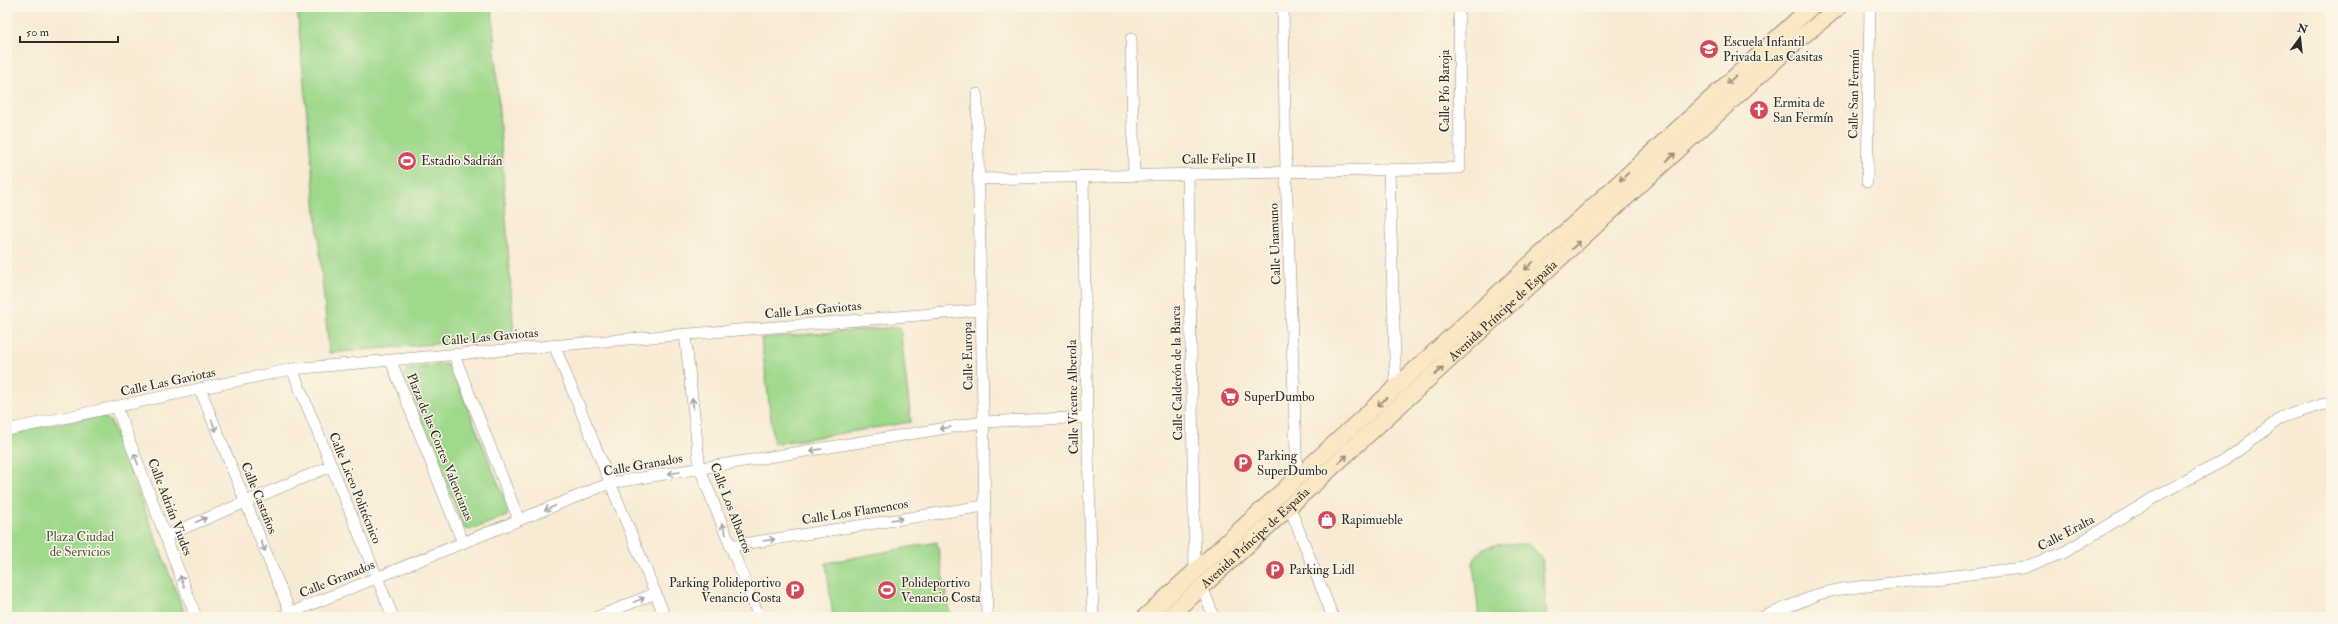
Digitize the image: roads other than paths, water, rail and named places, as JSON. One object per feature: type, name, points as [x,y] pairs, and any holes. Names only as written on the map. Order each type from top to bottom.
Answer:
[{"type":"main road","name":"Avenida Príncipe de España","points":[[1145,617],[1396,390],[1637,165],[1811,7]]},
{"type":"main road","name":"Avenida Príncipe de España","points":[[1169,617],[1290,508],[1799,39],[1839,7]]},
{"type":"street","name":"Calle Unamuno","points":[[1283,7],[1286,172],[1297,479]]},
{"type":"street","name":"Calle San Fermín","points":[[1867,182],[1870,7]]},
{"type":"street","name":"Calle Pío Baroja","points":[[1459,14],[1460,168]]},
{"type":"street","points":[[1131,39],[1134,175]]},
{"type":"street","name":"Calle Europa","points":[[978,94],[987,617]]},
{"type":"street","name":"Calle Felipe II","points":[[979,179],[1460,168]]},
{"type":"street","points":[[1389,169],[1396,390]]},
{"type":"street","name":"Calle Calderón de la Barca","points":[[1188,174],[1195,572]]},
{"type":"street","name":"Calle Vicente Alberola","points":[[1083,176],[1087,417],[1093,617]]},
{"type":"street","name":"Calle Las Gaviotas","points":[[7,430],[116,408],[292,369],[685,334],[981,310]]},
{"type":"street","name":"Calle Los Albatros","points":[[685,334],[700,469],[759,617]]},
{"type":"street","points":[[554,346],[665,617]]},
{"type":"street","points":[[454,355],[519,520]]},
{"type":"street","name":"Plaza de las Cortes Valencianas","points":[[391,361],[463,543]]},
{"type":"street","name":"Calle Liceo Politécnico","points":[[292,369],[393,617]]},
{"type":"street","name":"Calle Castaños","points":[[200,389],[288,616]]},
{"type":"street","name":"Calle Eralta","points":[[1763,617],[1819,594],[1841,589],[2022,568],[2045,560],[2063,553],[2178,484],[2227,459],[2282,417],[2331,402]]},
{"type":"street","name":"Calle Adrián Viudes","points":[[116,408],[196,617]]},
{"type":"street","name":"Calle Granados","points":[[288,616],[610,483],[983,422],[1087,417]]},
{"type":"street","points":[[165,536],[331,466]]},
{"type":"street","name":"Calle Los Flamencos","points":[[730,546],[984,506]]},
{"type":"street","points":[[1290,508],[1333,617]]},
{"type":"street","points":[[1202,587],[1214,617]]},
{"type":"street","points":[[597,617],[656,593]]},
{"type":"place","name":"Escuela Infantil Privada Las Casitas","points":[[1709,49]]},
{"type":"place","name":"Ermita de San Fermín","points":[[1759,110]]},
{"type":"place","name":"Estadio Sadrián","points":[[407,161]]},
{"type":"place","name":"SuperDumbo","points":[[1230,397]]},
{"type":"place","name":"Parking SuperDumbo","points":[[1243,463]]},
{"type":"place","name":"Rapimueble","points":[[1327,520]]},
{"type":"place","name":"Parking Lidl","points":[[1275,570]]},
{"type":"place","name":"Parking Polideportivo Venancio Costa","points":[[795,590]]},
{"type":"place","name":"Polideportivo Venancio Costa","points":[[887,590]]},
{"type":"park label","name":"Plaza Ciudad de Servicios","points":[[80,544]]}]
